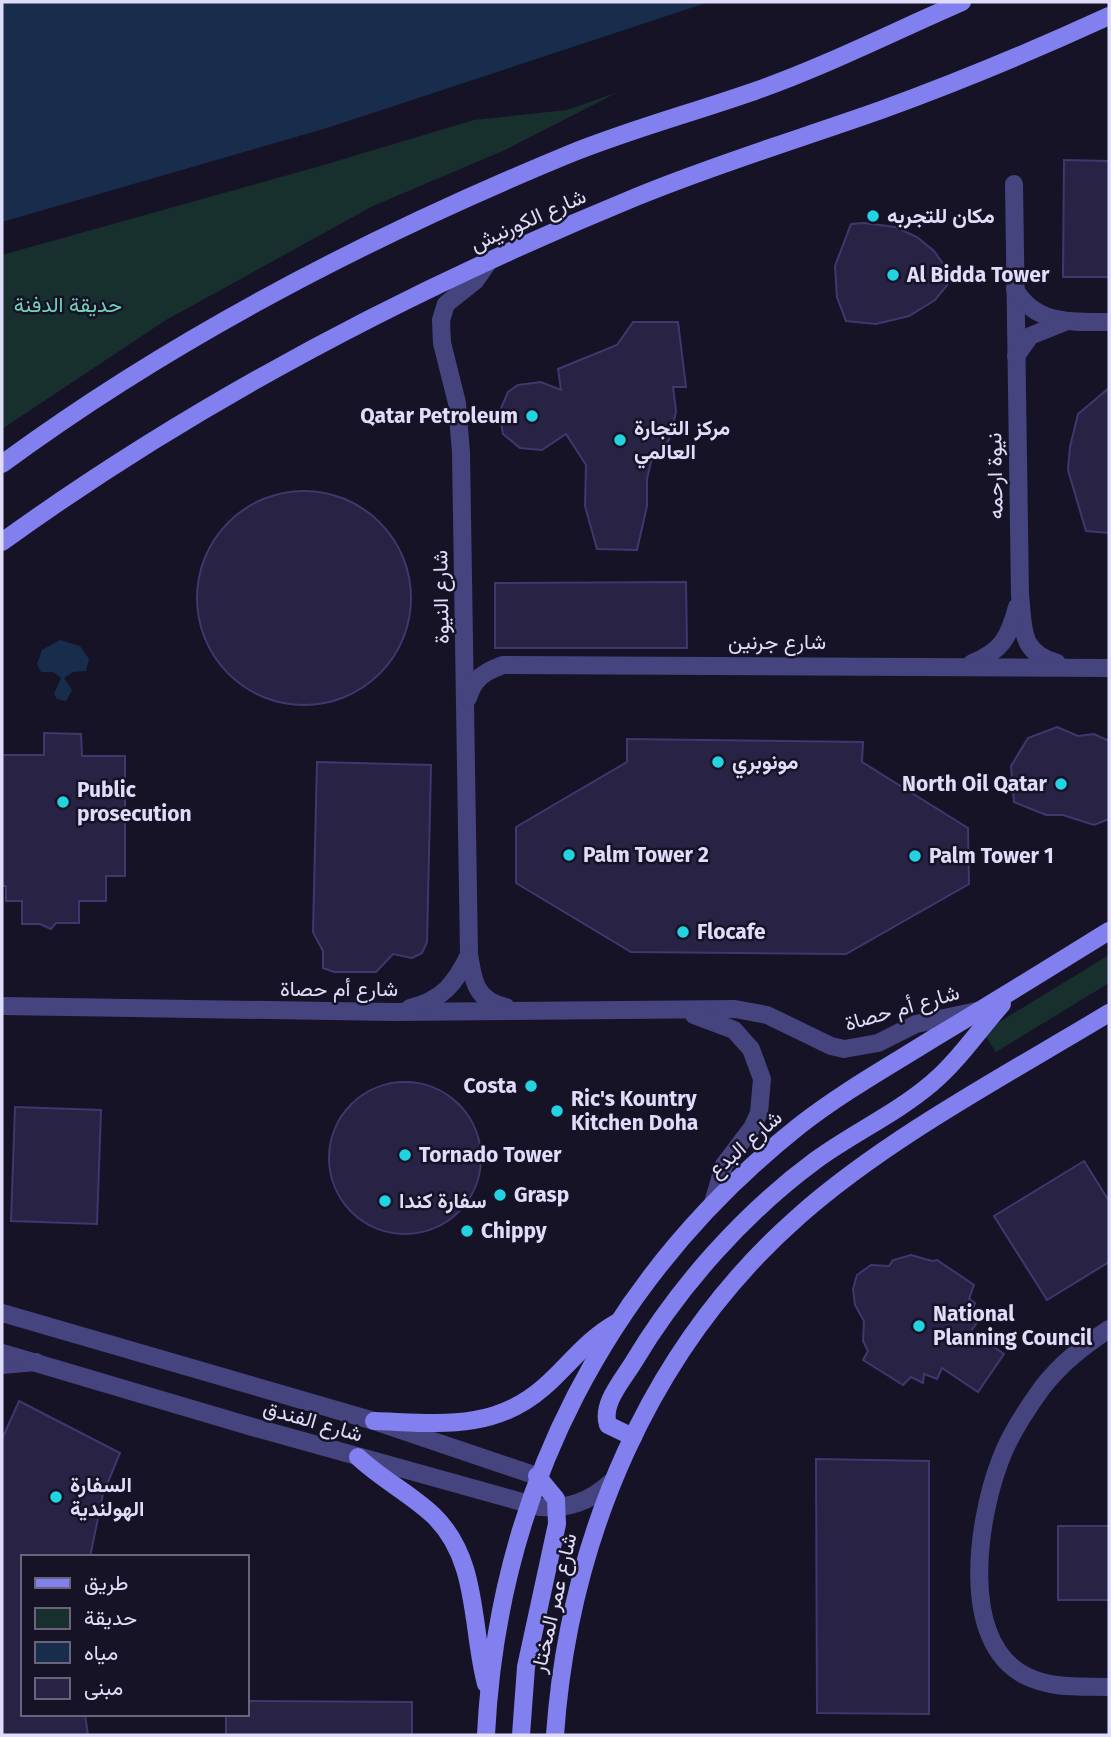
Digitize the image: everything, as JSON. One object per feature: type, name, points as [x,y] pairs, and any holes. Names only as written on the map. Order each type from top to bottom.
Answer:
[{"type":"main road","name":"شارع الكورنيش","points":[[2,464],[139,372],[245,309],[412,225],[565,156],[635,128],[755,91],[962,2]]},
{"type":"main road","name":"شارع الكورنيش","points":[[2,542],[168,432],[268,374],[489,261],[636,197],[925,93],[1109,16]]},
{"type":"main road","name":"شارع البدع","points":[[528,1504],[537,1476],[578,1391],[619,1321],[649,1276],[713,1203],[826,1106],[1109,931]]},
{"type":"main road","points":[[633,1437],[608,1425],[606,1418],[609,1404],[641,1349],[732,1234],[775,1192],[818,1159],[932,1083],[1016,988]]},
{"type":"main road","points":[[610,1483],[633,1437],[696,1330],[760,1253],[799,1216],[845,1178],[957,1105],[1109,1013]]},
{"type":"main road","points":[[374,1421],[445,1424],[504,1414],[545,1387],[577,1351],[597,1334],[619,1321]]},
{"type":"main road","points":[[358,1457],[376,1474],[436,1517],[458,1545],[470,1586],[476,1642],[488,1694]]},
{"type":"main road","points":[[521,1735],[526,1667],[538,1601],[556,1531],[558,1508],[551,1491],[537,1476]]},
{"type":"main road","name":"شارع عمر المختار","points":[[555,1735],[559,1681],[569,1621],[586,1551],[610,1483]]},
{"type":"main road","points":[[486,1735],[488,1694],[503,1606],[528,1504]]},
{"type":"street","name":"نيوة ارحمه","points":[[1014,184],[1020,595],[1025,637],[1030,650],[1040,658],[1069,667]]},
{"type":"street","name":"شارع النيوة","points":[[489,261],[475,281],[446,304],[441,320],[442,343],[459,424],[469,954],[478,994],[498,1005],[533,1012]]},
{"type":"street","points":[[1015,289],[1031,310],[1065,322],[1109,322]]},
{"type":"street","points":[[1016,356],[1030,336],[1065,322]]},
{"type":"street","name":"نيوة ارحمه","points":[[966,666],[1002,647],[1011,631],[1020,595]]},
{"type":"street","name":"شارع جرنين","points":[[466,705],[475,681],[484,671],[503,665],[1109,668]]},
{"type":"street","points":[[393,1012],[439,998],[458,976],[469,954]]},
{"type":"street","name":"شارع أم حصاة","points":[[2,1006],[393,1012],[752,1011],[788,1023],[831,1046],[844,1049],[878,1044],[916,1024],[981,1010]]},
{"type":"street","name":"شارع أم حصاة","points":[[677,1010],[721,1023],[734,1030],[751,1049],[761,1079],[759,1113],[752,1128],[724,1165],[713,1203]]},
{"type":"street","name":"شارع الفندق","points":[[4,1312],[374,1421],[537,1476]]},
{"type":"street","points":[[1109,1329],[1070,1356],[1043,1388],[1015,1430],[1000,1460],[986,1504],[980,1570],[985,1628],[994,1647],[1009,1665],[1043,1682],[1063,1686],[1109,1687]]},
{"type":"street","name":"شارع الفندق","points":[[2,1353],[528,1504],[558,1508],[585,1501],[610,1483]]},
{"type":"street","points":[[2,1365],[36,1362]]},
{"type":"green space","name":"حديقة الدفنة","points":[[618,92],[505,150],[373,206],[166,320],[2,429],[2,255],[474,120],[567,110]]},
{"type":"green space","points":[[1109,955],[1109,983],[996,1052],[983,1032]]},
{"type":"water","points":[[2,2],[709,2],[327,128],[2,222]]},
{"type":"water","points":[[60,640],[80,646],[89,659],[86,671],[73,672],[64,678],[72,690],[66,701],[57,699],[54,694],[61,678],[53,672],[41,672],[37,664],[42,650]]},
{"type":"building","points":[[1064,160],[1109,161],[1109,277],[1063,277]]},
{"type":"building","name":"Al Bidda Tower","points":[[851,224],[895,227],[917,237],[934,251],[953,278],[935,300],[909,316],[876,324],[846,321],[837,297],[835,266]]},
{"type":"building","name":"مركز التجارة العالمي","points":[[633,322],[678,322],[686,387],[673,387],[676,411],[671,436],[664,449],[652,458],[647,479],[647,506],[637,550],[597,549],[585,506],[586,465],[566,434],[542,450],[520,448],[503,434],[499,413],[508,392],[518,385],[541,382],[561,390],[558,369],[617,345]]},
{"type":"building","points":[[1109,388],[1109,533],[1086,531],[1068,470],[1078,414]]},
{"type":"building","points":[[304,491],[345,499],[380,522],[403,557],[411,598],[403,639],[380,674],[345,697],[304,705],[263,697],[228,674],[205,639],[197,598],[205,557],[228,522],[263,499]]},
{"type":"building","points":[[686,582],[687,648],[495,648],[495,583]]},
{"type":"building","name":"North Oil Qatar","points":[[1057,727],[1078,736],[1094,734],[1109,741],[1109,819],[1094,825],[1063,815],[1046,815],[1014,802],[1011,766],[1028,738]]},
{"type":"building","name":"Public prosecution","points":[[44,733],[81,734],[82,756],[125,756],[125,876],[106,876],[106,901],[79,901],[79,923],[56,923],[51,929],[40,924],[22,924],[22,901],[6,901],[6,886],[2,886],[2,755],[44,755]]},
{"type":"building","points":[[627,739],[863,742],[862,762],[968,828],[969,884],[846,954],[631,952],[516,883],[516,827],[627,762]]},
{"type":"building","points":[[317,762],[431,765],[427,942],[422,953],[412,958],[393,954],[376,972],[334,972],[323,968],[323,951],[313,932]]},
{"type":"building","name":"Tornado Tower","points":[[405,1082],[434,1088],[459,1104],[475,1129],[481,1158],[475,1187],[459,1212],[434,1228],[405,1234],[376,1228],[351,1212],[335,1187],[329,1158],[335,1129],[351,1104],[376,1088]]},
{"type":"building","points":[[15,1107],[101,1110],[97,1224],[11,1221]]},
{"type":"building","points":[[1084,1161],[1109,1201],[1109,1262],[1047,1300],[994,1216]]},
{"type":"building","name":"National Planning Council","points":[[911,1255],[937,1260],[974,1285],[969,1299],[975,1303],[971,1316],[979,1320],[971,1331],[1004,1354],[978,1392],[942,1368],[937,1379],[924,1374],[923,1383],[911,1377],[903,1385],[863,1360],[868,1351],[863,1341],[864,1321],[855,1305],[853,1289],[857,1275],[871,1265],[889,1266],[893,1260]]},
{"type":"building","points":[[19,1401],[120,1453],[103,1494],[90,1555],[21,1555],[21,1716],[85,1716],[88,1735],[2,1735],[2,1439]]},
{"type":"building","points":[[816,1459],[929,1461],[929,1714],[817,1713]]},
{"type":"building","points":[[1058,1526],[1109,1526],[1109,1600],[1058,1600]]},
{"type":"building","points":[[248,1701],[412,1702],[412,1735],[226,1735],[226,1716],[248,1716]]},
{"type":"place","name":"مكان للتجربه","points":[[873,216]]},
{"type":"place","name":"Al Bidda Tower","points":[[893,275]]},
{"type":"place","name":"Qatar Petroleum","points":[[532,416]]},
{"type":"place","name":"مركز التجارة العالمي","points":[[620,440]]},
{"type":"place","name":"مونوبري","points":[[718,762]]},
{"type":"place","name":"North Oil Qatar","points":[[1061,784]]},
{"type":"place","name":"Public prosecution","points":[[63,802]]},
{"type":"place","name":"Palm Tower 2","points":[[569,855]]},
{"type":"place","name":"Palm Tower 1","points":[[915,856]]},
{"type":"place","name":"Flocafe","points":[[683,932]]},
{"type":"place","name":"Costa","points":[[531,1086]]},
{"type":"place","name":"Ric's Kountry Kitchen Doha","points":[[557,1111]]},
{"type":"place","name":"Tornado Tower","points":[[405,1155]]},
{"type":"place","name":"Grasp","points":[[500,1195]]},
{"type":"place","name":"سفارة كندا","points":[[385,1201]]},
{"type":"place","name":"Chippy","points":[[467,1231]]},
{"type":"place","name":"National Planning Council","points":[[919,1326]]},
{"type":"place","name":"السفارة الهولندية","points":[[56,1497]]}]
